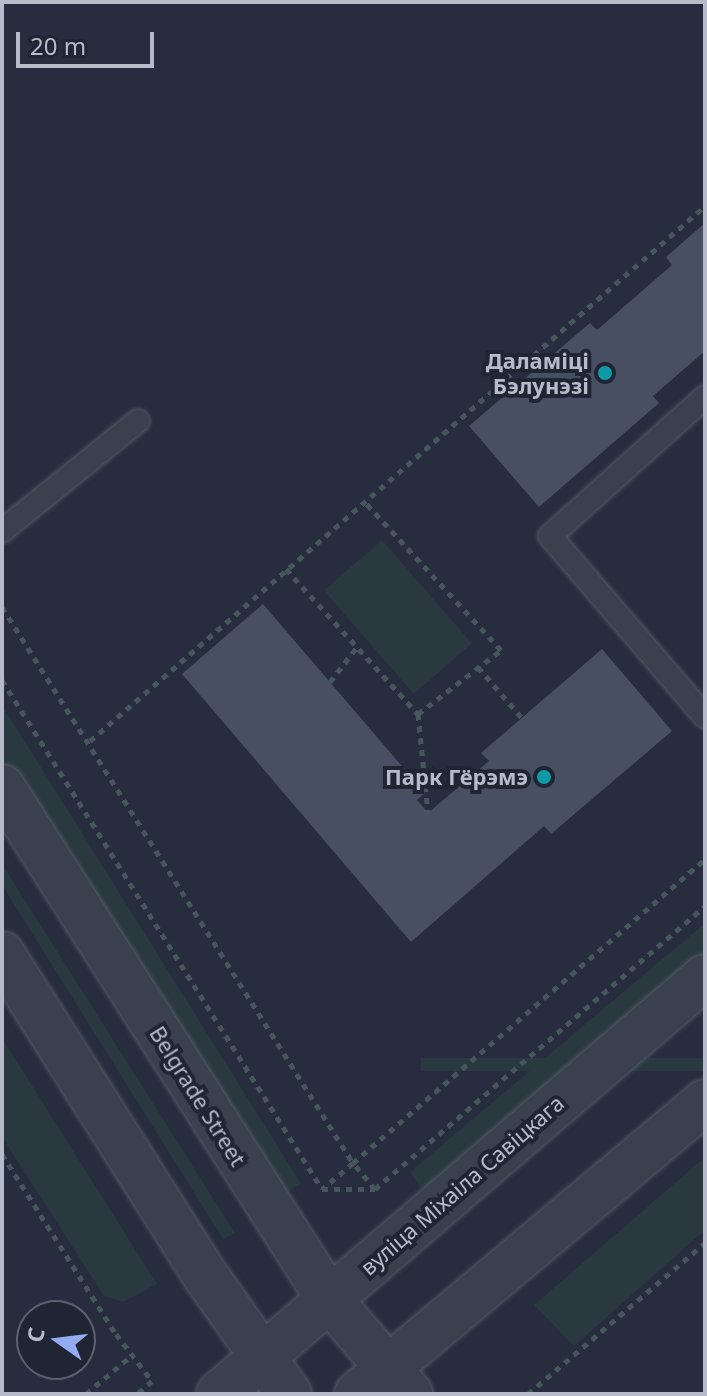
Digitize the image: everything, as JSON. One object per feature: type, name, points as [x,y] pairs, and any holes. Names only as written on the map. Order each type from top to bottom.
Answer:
[{"type":"street","name":"Belgrade Street","points":[[2,787],[384,1386]]},
{"type":"street","points":[[2,954],[205,1275],[289,1394]]},
{"type":"street","name":"вуліца Міхаіла Савіцкага","points":[[219,1394],[705,977]]},
{"type":"street","points":[[384,1386],[705,1102]]},
{"type":"lane","points":[[705,397],[550,536],[705,717]]},
{"type":"lane","points":[[2,531],[138,421]]},
{"type":"path","points":[[90,741],[705,206]]},
{"type":"path","points":[[364,501],[501,650],[418,714]]},
{"type":"path","points":[[286,569],[418,714],[428,813]]},
{"type":"path","points":[[2,607],[90,741],[353,1163],[375,1189]]},
{"type":"path","points":[[330,682],[357,647]]},
{"type":"path","points":[[478,667],[522,718]]},
{"type":"path","points":[[2,680],[322,1189]]},
{"type":"path","points":[[322,1189],[705,859]]},
{"type":"path","points":[[322,1189],[375,1189],[705,906]]},
{"type":"path","points":[[2,1154],[131,1356],[152,1381],[137,1394]]},
{"type":"path","points":[[532,1393],[705,1243]]},
{"type":"path","points":[[86,1394],[131,1356]]},
{"type":"shaded area","points":[[382,540],[472,643],[414,694],[324,591]]},
{"type":"shaded area","points":[[2,705],[301,1183],[262,1208],[2,792]]},
{"type":"shaded area","points":[[2,864],[235,1233],[223,1239],[2,885]]},
{"type":"shaded area","points":[[705,923],[705,957],[426,1196],[410,1172]]},
{"type":"shaded area","points":[[2,1038],[157,1284],[123,1302],[104,1296],[2,1137]]},
{"type":"shaded area","points":[[421,1058],[705,1058],[705,1071],[421,1071]]},
{"type":"shaded area","points":[[705,1157],[705,1230],[574,1346],[534,1305]]},
{"type":"building","name":"Даламіці Бэлунэзі","points":[[705,223],[705,351],[653,396],[659,403],[539,507],[469,426],[590,323],[597,330],[672,265],[666,257]]},
{"type":"building","name":"Парк Гёрэмэ","points":[[263,604],[425,793],[417,800],[428,813],[489,761],[481,753],[602,649],[672,731],[551,834],[544,826],[411,942],[182,674]]},
{"type":"place","name":"Даламіці Бэлунэзі","points":[[605,373]]},
{"type":"place","name":"Парк Гёрэмэ","points":[[544,777]]}]
